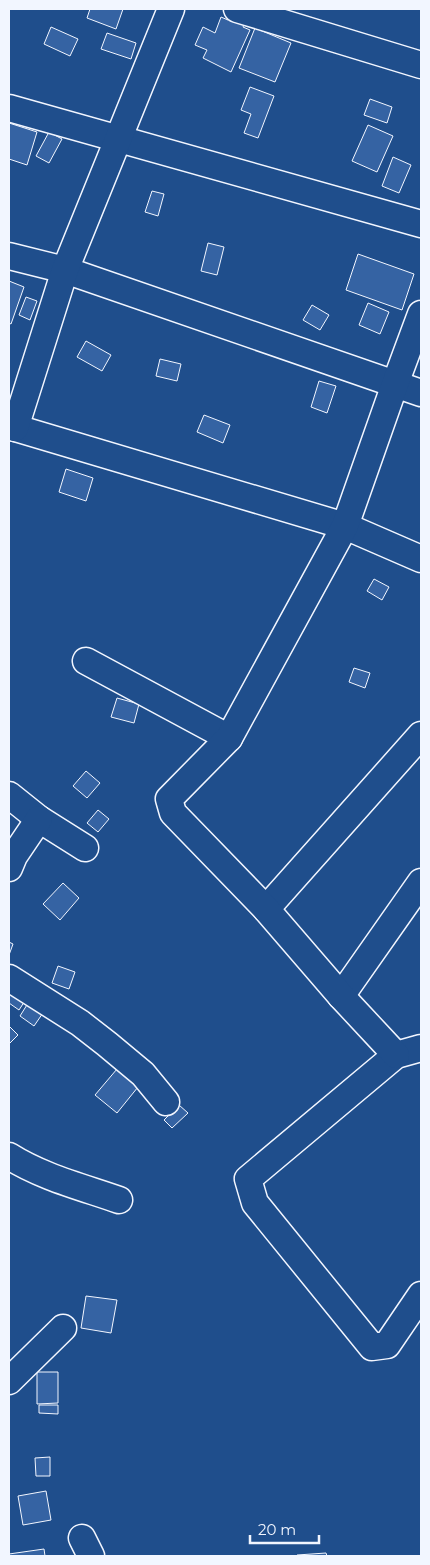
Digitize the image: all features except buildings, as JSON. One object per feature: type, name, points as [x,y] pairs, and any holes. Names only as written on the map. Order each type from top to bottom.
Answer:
[{"type":"street","points":[[171,9],[65,270],[12,427],[345,526],[421,559]]},
{"type":"street","points":[[237,9],[421,65]]},
{"type":"street","points":[[9,108],[421,224]]},
{"type":"street","points":[[9,256],[65,270],[421,393]]},
{"type":"street","points":[[396,1055],[341,996],[266,908],[173,813],[169,799],[229,738],[345,526],[421,314]]},
{"type":"street","points":[[86,662],[229,738]]},
{"type":"street","points":[[266,908],[421,735]]},
{"type":"street","points":[[9,795],[39,819],[85,848]]},
{"type":"street","points":[[9,868],[14,856],[39,819]]},
{"type":"street","points":[[341,996],[421,882]]},
{"type":"street","points":[[9,978],[80,1023],[108,1044],[143,1074],[166,1102]]},
{"type":"street","points":[[421,1048],[396,1055],[248,1179],[254,1203],[372,1347],[387,1345],[421,1295]]},
{"type":"street","points":[[9,1156],[21,1164],[119,1200]]},
{"type":"street","points":[[9,1381],[63,1328]]}]
